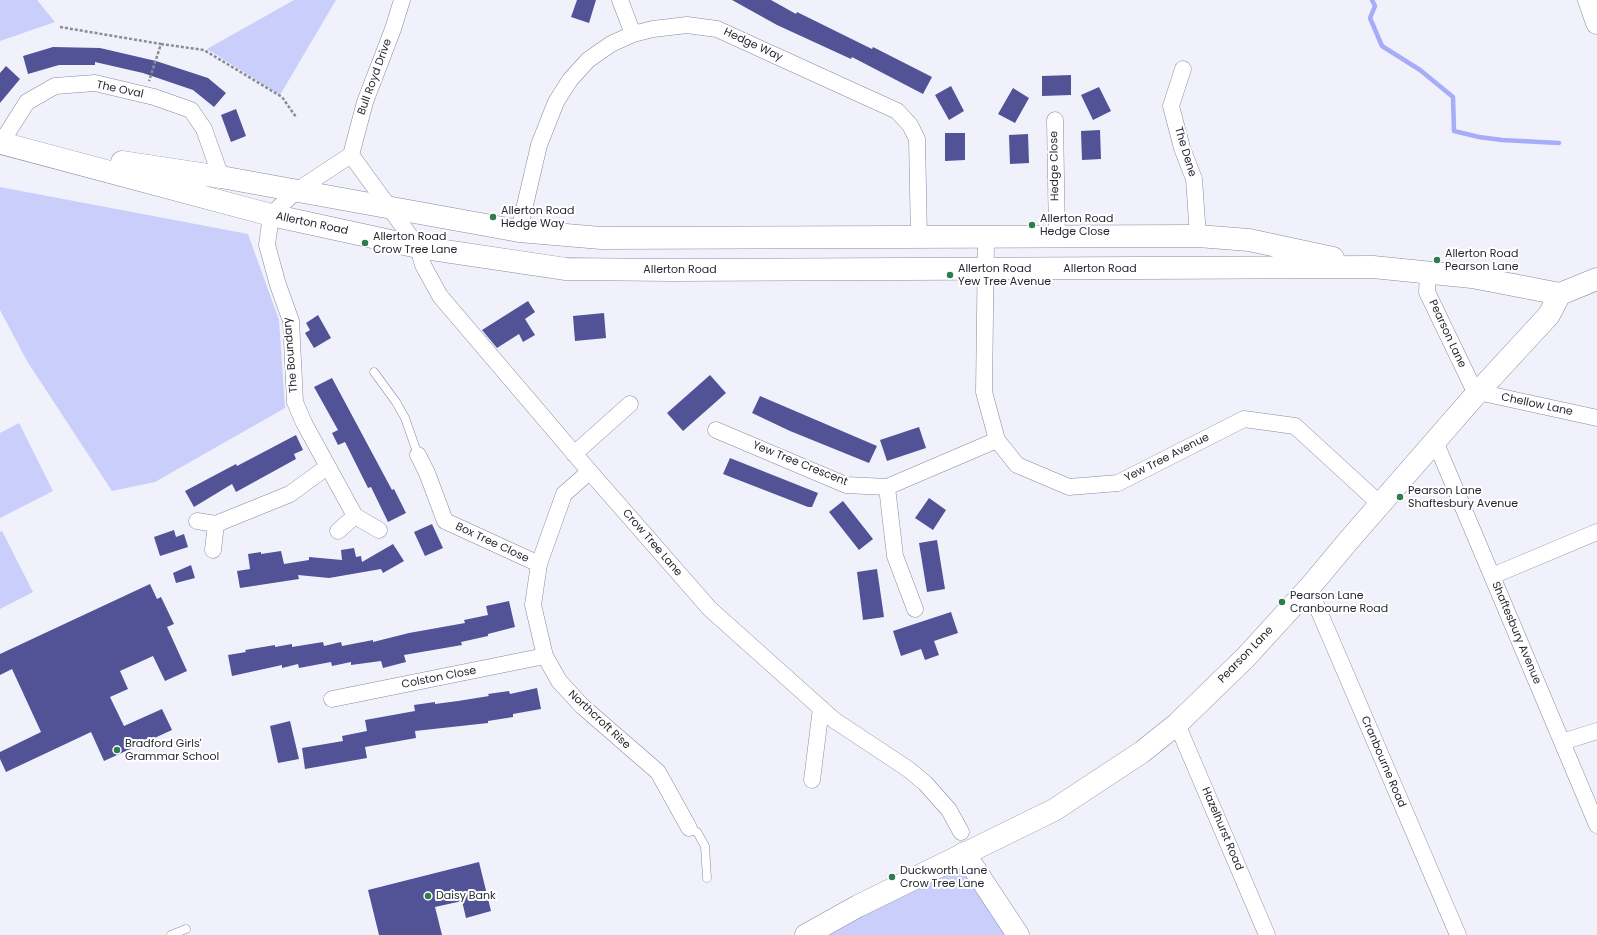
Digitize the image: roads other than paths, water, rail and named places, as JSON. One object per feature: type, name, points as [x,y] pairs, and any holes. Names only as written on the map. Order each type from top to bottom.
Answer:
[{"type":"street","name":"Bull Royd Drive","points":[[351,155],[365,102],[402,0]]},
{"type":"street","points":[[620,0],[633,34]]},
{"type":"street","points":[[1589,0],[1597,23]]},
{"type":"street","name":"Hedge Way","points":[[519,231],[539,145],[556,102],[570,80],[588,60],[611,44],[633,34],[653,29],[687,25],[717,29],[897,111],[910,125],[917,139],[919,238]]},
{"type":"street","name":"The Dene","points":[[1183,69],[1171,106],[1182,148],[1194,179],[1198,236]]},
{"type":"street","name":"The Oval","points":[[0,143],[26,102],[55,86],[95,83],[145,95],[191,110],[204,128],[221,177]]},
{"type":"street","name":"Hedge Close","points":[[1055,120],[1057,237]]},
{"type":"street","name":"Allerton Road","points":[[0,143],[221,177],[390,209],[519,231],[600,238],[986,238],[1198,236],[1249,240],[1373,267]]},
{"type":"street","name":"Allerton Road","points":[[0,143],[271,215],[418,247],[566,269],[1373,267],[1472,277],[1560,294]]},
{"type":"street","points":[[271,215],[296,191],[351,155],[390,209]]},
{"type":"street","name":"Crow Tree Lane","points":[[390,209],[418,247],[423,265],[440,296],[574,454],[710,608],[834,720],[908,769],[925,784],[949,810],[962,842]]},
{"type":"street","name":"The Boundary","points":[[271,215],[267,245],[278,285],[291,321],[295,402],[304,424],[355,516],[379,530]]},
{"type":"street","name":"Yew Tree Avenue","points":[[986,238],[984,392],[997,440],[1017,465],[1068,487],[1118,483],[1244,419],[1295,426],[1380,504]]},
{"type":"street","name":"Pearson Lane","points":[[1428,272],[1427,292],[1477,393]]},
{"type":"street","points":[[1560,294],[1597,279]]},
{"type":"street","name":"Pearson Lane","points":[[806,935],[858,906],[962,842],[1054,810],[1142,752],[1177,724],[1246,657],[1309,588],[1477,393],[1549,314],[1560,294]]},
{"type":"street","name":"Chellow Lane","points":[[1477,393],[1597,418]]},
{"type":"street","points":[[574,454],[630,404]]},
{"type":"street","name":"Yew Tree Crescent","points":[[716,430],[846,485],[887,487],[997,440]]},
{"type":"street","name":"Shaftesbury Avenue","points":[[1435,441],[1597,825]]},
{"type":"street","name":"Box Tree Close","points":[[418,455],[427,473],[445,521],[539,564]]},
{"type":"street","points":[[197,521],[216,524],[290,494],[327,467]]},
{"type":"street","name":"Northcroft Rise","points":[[590,472],[564,494],[539,564],[533,605],[545,656],[559,681],[582,706],[658,772],[689,828]]},
{"type":"street","points":[[887,487],[895,556],[915,609]]},
{"type":"street","points":[[338,531],[355,516]]},
{"type":"street","points":[[213,550],[216,524]]},
{"type":"street","points":[[1492,576],[1597,532]]},
{"type":"street","name":"Cranbourne Road","points":[[1309,588],[1458,935]]},
{"type":"street","name":"Colston Close","points":[[332,699],[545,656]]},
{"type":"street","points":[[812,780],[821,708]]},
{"type":"street","name":"Hazelhurst Road","points":[[1177,724],[1267,935]]},
{"type":"street","points":[[1562,742],[1597,731]]},
{"type":"street","points":[[962,842],[1018,935]]},
{"type":"lane","points":[[374,372],[396,402],[405,418],[418,455]]},
{"type":"lane","points":[[689,828],[697,832],[705,846],[708,878]]},
{"type":"lane","points":[[171,935],[186,929]]},
{"type":"waterway","points":[[1372,0],[1375,6],[1370,18],[1382,46],[1420,70],[1453,97],[1454,131],[1479,137],[1502,140],[1559,143]]},
{"type":"place","name":"Allerton Road Hedge Way","points":[[493,217]]},
{"type":"place","name":"Allerton Road Hedge Close","points":[[1032,225]]},
{"type":"place","name":"Allerton Road Crow Tree Lane","points":[[365,243]]},
{"type":"place","name":"Allerton Road Pearson Lane","points":[[1437,260]]},
{"type":"place","name":"Allerton Road Yew Tree Avenue","points":[[950,275]]},
{"type":"place","name":"Pearson Lane Shaftesbury Avenue","points":[[1400,497]]},
{"type":"place","name":"Pearson Lane Cranbourne Road","points":[[1282,602]]},
{"type":"place","name":"Bradford Girls' Grammar School","points":[[117,750]]},
{"type":"place","name":"Duckworth Lane Crow Tree Lane","points":[[892,877]]},
{"type":"place","name":"Daisy Bank","points":[[428,896]]}]
